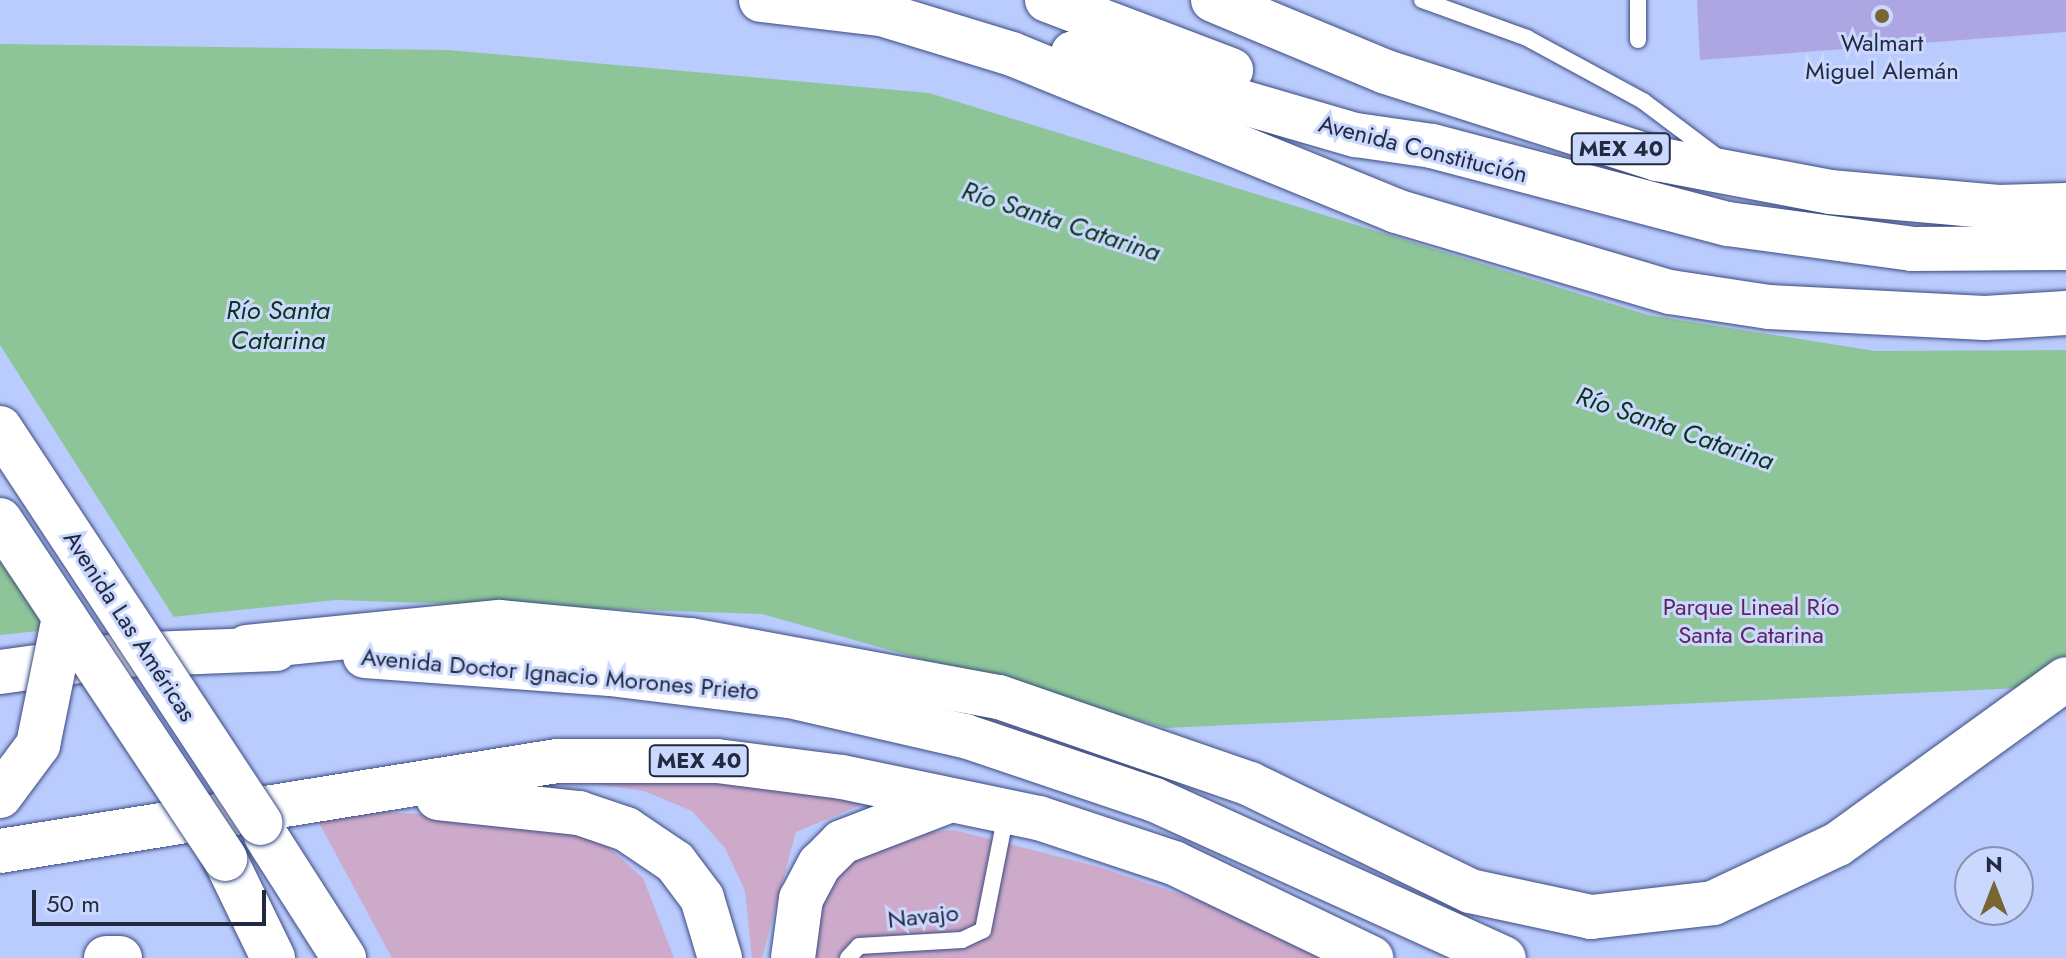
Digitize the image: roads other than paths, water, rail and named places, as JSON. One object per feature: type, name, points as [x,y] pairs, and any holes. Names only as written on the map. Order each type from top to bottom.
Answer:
[{"type":"main road","name":"Avenida Constitución","points":[[761,0],[881,14],[1110,61],[1356,135],[1432,146],[1728,224],[1912,249],[2066,248]]},
{"type":"main road","points":[[1047,0],[1432,146]]},
{"type":"main road","name":"MEX 40","points":[[1213,0],[1386,72],[1569,135],[1746,178],[1914,202],[2061,204]]},
{"type":"main road","name":"Avenida Constitución","points":[[881,14],[1012,54],[1396,211],[1578,269],[1769,307],[1985,318],[2066,313]]},
{"type":"main road","name":"Avenida Las Américas","points":[[0,428],[263,830]]},
{"type":"main road","name":"Avenida Las Américas","points":[[0,520],[225,859],[273,958]]},
{"type":"main road","points":[[0,796],[38,745],[64,617]]},
{"type":"main road","points":[[247,647],[499,622],[690,640],[999,697],[1250,784],[1470,891],[1591,917],[1713,903],[1838,844],[2066,679]]},
{"type":"main road","name":"Avenida Doctor Ignacio Morones Prieto","points":[[0,672],[247,647],[730,688],[965,736],[1155,800],[1504,958]]},
{"type":"main road","name":"MEX 40","points":[[0,851],[328,794],[557,761],[717,761],[842,777],[1006,813],[1174,863],[1371,958]]},
{"type":"main road","points":[[328,794],[488,800],[579,813],[626,829],[675,862],[702,898],[720,958]]},
{"type":"main road","points":[[793,958],[801,899],[820,864],[842,842],[948,801]]},
{"type":"main road","points":[[263,830],[316,958]]},
{"type":"main road","points":[[263,830],[344,958]]},
{"type":"main road","points":[[106,958],[120,958]]},
{"type":"lane","points":[[1422,0],[1527,38],[1643,101],[1746,178]]},
{"type":"lane","points":[[1638,0],[1638,40]]},
{"type":"lane","name":"Navajo","points":[[848,958],[859,946],[962,940],[983,930],[1006,813]]},
{"type":"water","name":"Río Santa Catarina","points":[[0,44],[448,50],[929,93],[1648,315],[1875,351],[2066,350],[2066,696],[2021,688],[1166,728],[762,614],[336,600],[0,635]]},
{"type":"place","name":"Walmart Miguel Alemán","points":[[1882,16]]},
{"type":"park label","name":"Parque Lineal Río Santa Catarina","points":[[1751,621]]}]
